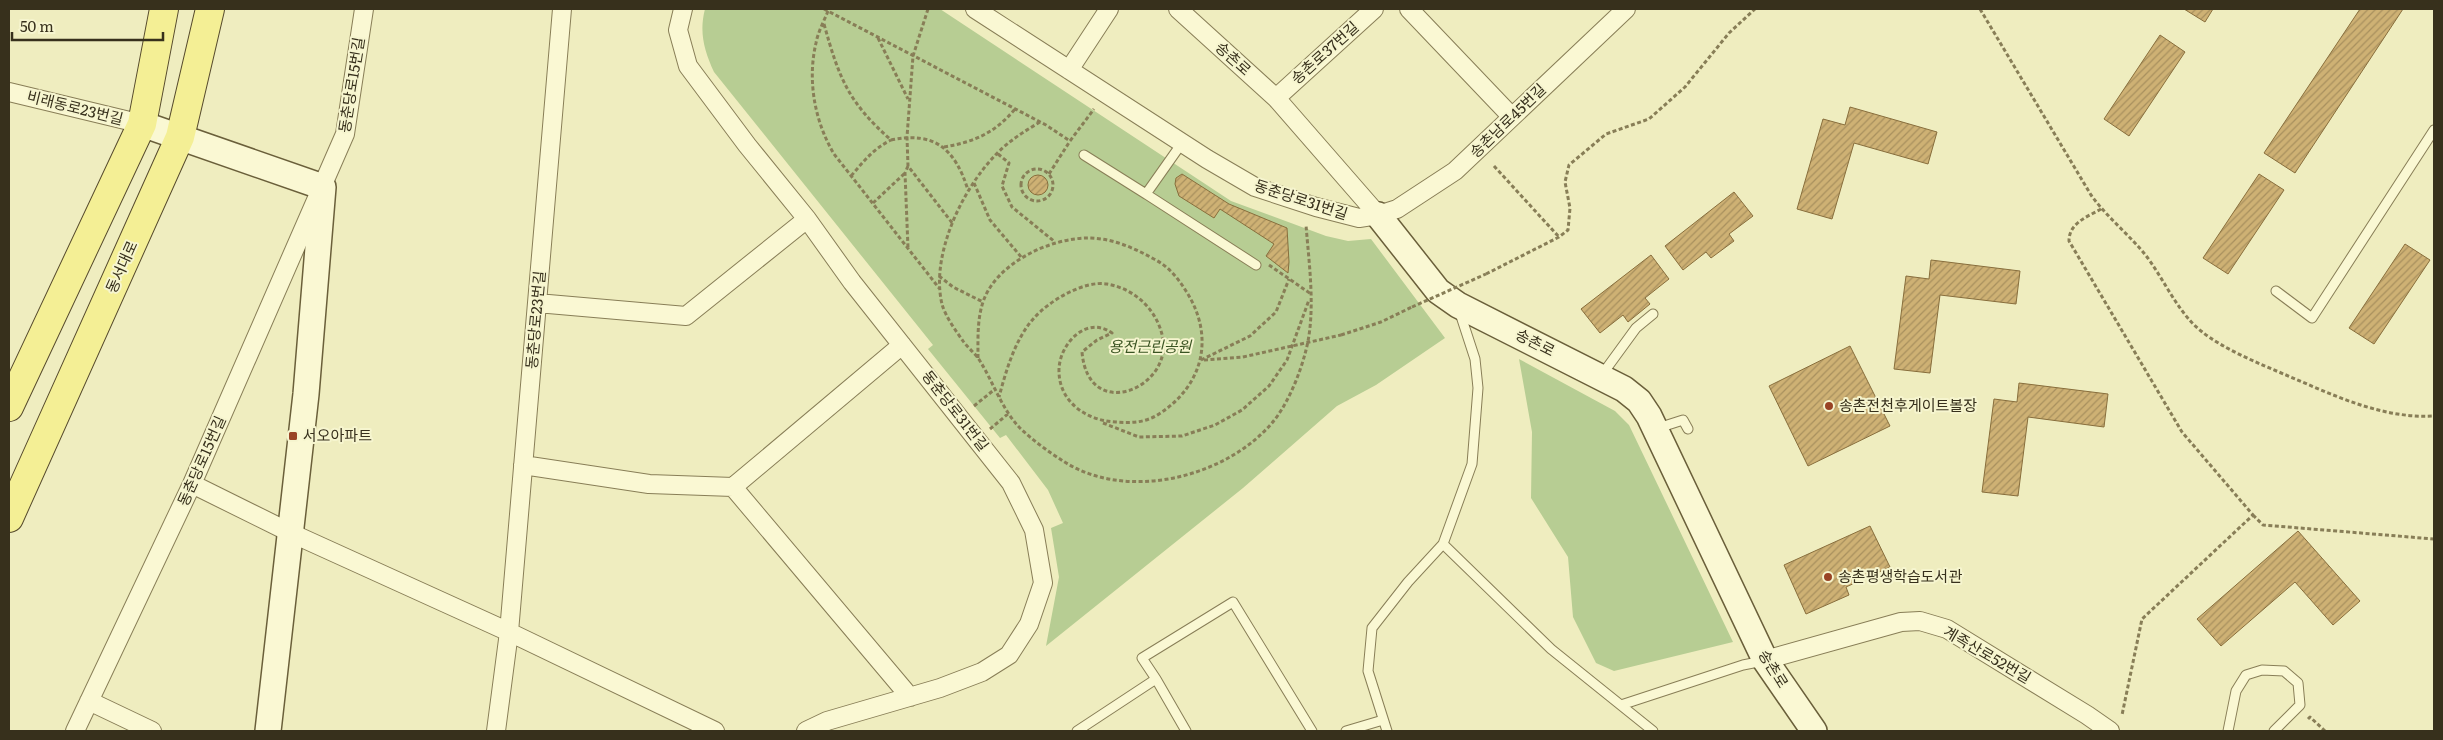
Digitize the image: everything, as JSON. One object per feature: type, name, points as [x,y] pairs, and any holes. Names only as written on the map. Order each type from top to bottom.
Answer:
[{"type":"main road","points":[[9,407],[142,124],[164,9]]},
{"type":"main road","name":"동서대로","points":[[9,518],[180,137],[210,9]]},
{"type":"street","name":"동춘당로15번길","points":[[75,731],[192,484],[345,134],[364,9]]},
{"type":"street","name":"동춘당로23번길","points":[[496,731],[509,632],[562,9]]},
{"type":"street","name":"동춘당로31번길","points":[[976,9],[1182,144],[1255,188],[1359,218],[1378,215]]},
{"type":"street","points":[[1069,70],[1109,9]]},
{"type":"street","name":"송촌로","points":[[1178,9],[1276,98],[1378,215],[1438,291],[1458,305],[1624,389],[1639,401],[1655,429],[1765,660],[1814,731]]},
{"type":"street","name":"송촌로37번길","points":[[1276,98],[1374,9]]},
{"type":"street","points":[[1409,9],[1512,117]]},
{"type":"street","name":"송촌남로45번길","points":[[1378,215],[1397,209],[1456,171],[1626,9]]},
{"type":"street","name":"동춘당로31번길","points":[[677,10],[678,30],[688,66],[746,145],[807,220],[852,282],[1011,483],[1034,530],[1043,583],[1029,624],[1009,655],[982,672],[827,721],[806,731]]},
{"type":"street","name":"비래동로23번길","points":[[9,92],[142,124]]},
{"type":"street","points":[[142,124],[323,187]]},
{"type":"street","name":"동춘당로15번길","points":[[268,731],[306,394],[323,187]]},
{"type":"street","points":[[537,303],[686,316],[807,220]]},
{"type":"street","points":[[523,465],[649,484],[733,486],[902,345]]},
{"type":"street","points":[[192,484],[291,533],[509,632],[715,731]]},
{"type":"street","points":[[733,486],[910,696]]},
{"type":"street","name":"계족산로52번길","points":[[1765,660],[1901,622],[1920,621],[1947,629],[2087,714],[2110,731]]},
{"type":"street","points":[[89,701],[152,731]]},
{"type":"lane","points":[[2276,291],[2312,318],[2434,130]]},
{"type":"lane","points":[[1146,194],[1182,144]]},
{"type":"lane","points":[[1084,155],[1256,265]]},
{"type":"lane","points":[[1387,731],[1368,671],[1372,628],[1408,582],[1444,544],[1472,464],[1478,415],[1478,388],[1474,360],[1458,305]]},
{"type":"lane","points":[[1601,377],[1636,328],[1653,314]]},
{"type":"lane","points":[[1655,429],[1682,420],[1688,429]]},
{"type":"lane","points":[[1444,544],[1551,649],[1653,731]]},
{"type":"lane","points":[[1186,731],[1142,658],[1233,602],[1312,731]]},
{"type":"lane","points":[[1621,706],[1743,665],[1765,660]]},
{"type":"lane","points":[[2228,731],[2236,691],[2246,675],[2262,670],[2284,671],[2298,682],[2300,705],[2274,731]]},
{"type":"lane","points":[[1077,731],[1156,679]]},
{"type":"lane","points":[[1346,731],[1383,720]]},
{"type":"path","points":[[824,9],[1040,122],[1070,141]]},
{"type":"path","points":[[873,203],[905,173],[908,166],[907,137],[913,56],[928,9]]},
{"type":"path","points":[[1201,360],[1243,357],[1341,335],[1381,322],[1486,274],[1559,237],[1568,230],[1570,208],[1565,182],[1569,165],[1606,134],[1649,119],[1685,87],[1729,33],[1755,9]]},
{"type":"path","points":[[1980,9],[2101,209],[2142,251],[2184,312],[2201,331],[2253,361],[2354,403],[2413,417],[2434,416]]},
{"type":"path","points":[[828,11],[816,43],[812,79],[818,117],[826,140],[851,176],[940,289]]},
{"type":"path","points":[[824,23],[834,61],[847,92],[861,112],[891,140]]},
{"type":"path","points":[[878,37],[909,102]]},
{"type":"path","points":[[944,147],[978,140],[994,130],[1015,109]]},
{"type":"path","points":[[1049,174],[1070,141],[1094,109]]},
{"type":"path","points":[[1040,122],[1010,141],[968,190],[944,248],[939,276],[940,289],[943,306],[963,342],[978,358],[999,397],[1019,427],[1065,462],[1086,472],[1109,478],[1143,481],[1188,475],[1222,461],[1252,442],[1272,422],[1294,385],[1307,349],[1311,294],[1306,225]]},
{"type":"path","points":[[851,176],[872,151],[891,140],[907,137],[934,142],[944,147],[962,172],[968,190]]},
{"type":"path","points":[[998,154],[1009,162],[1002,186],[1012,207],[1055,242]]},
{"type":"path","points":[[908,166],[953,224]]},
{"type":"path","points":[[1494,166],[1559,237]]},
{"type":"path","points":[[1040,169],[1049,174],[1053,184],[1051,193],[1038,201],[1028,199],[1021,185],[1025,175],[1029,171],[1040,169]]},
{"type":"path","points":[[905,173],[908,248]]},
{"type":"path","points":[[974,182],[990,220],[1022,258]]},
{"type":"path","points":[[2101,209],[2074,226],[2069,232],[2069,241],[2182,432],[2252,515],[2263,525],[2434,539]]},
{"type":"path","points":[[978,358],[978,331],[983,302],[992,284],[1022,258],[1055,242],[1090,238],[1129,245],[1158,261],[1177,277],[1193,302],[1203,332],[1201,360],[1189,389],[1173,405],[1153,418],[1136,423],[1100,422]]},
{"type":"path","points":[[1269,264],[1311,294]]},
{"type":"path","points":[[939,276],[953,288],[983,302]]},
{"type":"path","points":[[1201,360],[1250,336],[1276,312],[1289,279]]},
{"type":"path","points":[[999,397],[1019,341],[1032,319],[1049,303],[1068,293],[1106,284],[1132,293],[1148,306],[1158,321],[1163,341],[1160,362],[1149,380],[1133,390],[1113,393],[1095,386],[1084,369],[1082,352],[1097,340],[1112,333],[1104,327],[1093,325],[1077,334],[1064,350],[1059,369],[1064,391],[1070,402],[1084,415],[1139,437],[1182,436],[1214,425],[1242,410],[1269,386],[1287,360],[1311,294]]},
{"type":"path","points":[[972,407],[995,389]]},
{"type":"path","points":[[988,431],[1009,413]]},
{"type":"path","points":[[2122,715],[2142,620],[2252,515]]},
{"type":"path","points":[[2305,722],[2310,717],[2325,731]]},
{"type":"green space","name":"용전근린공원","points":[[705,9],[940,9],[1231,201],[1326,236],[1348,241],[1371,239],[1445,338],[1376,385],[1337,406],[1243,488],[1046,646],[1059,577],[1051,528],[1063,523],[1048,490],[1006,435],[1000,438],[928,349],[933,345],[714,72],[704,41],[702,25]]},
{"type":"green space","points":[[1519,359],[1615,411],[1629,425],[1733,642],[1614,671],[1596,663],[1573,617],[1568,557],[1531,498],[1532,432]]},
{"type":"building","points":[[2184,9],[2213,9],[2205,22]]},
{"type":"building","points":[[2360,9],[2403,9],[2295,173],[2264,153]]},
{"type":"building","points":[[2160,35],[2185,52],[2129,136],[2104,119]]},
{"type":"building","points":[[1850,107],[1937,132],[1928,164],[1854,143],[1832,219],[1797,209],[1823,119],[1845,125]]},
{"type":"building","points":[[1182,174],[1229,204],[1287,228],[1288,273],[1266,256],[1274,244],[1220,209],[1214,218],[1179,196],[1175,184],[1176,178]]},
{"type":"building","points":[[2259,174],[2284,190],[2228,274],[2203,258]]},
{"type":"building","points":[[1034,175],[1042,175],[1048,181],[1048,189],[1042,195],[1034,195],[1028,189],[1028,181]]},
{"type":"building","points":[[1734,192],[1753,216],[1729,234],[1734,241],[1711,258],[1706,252],[1683,270],[1665,246]]},
{"type":"building","points":[[2405,244],[2430,260],[2374,344],[2349,328]]},
{"type":"building","points":[[1651,255],[1669,279],[1645,298],[1650,304],[1628,322],[1623,315],[1600,333],[1581,309]]},
{"type":"building","points":[[1931,260],[2020,271],[2016,304],[1940,295],[1930,373],[1894,369],[1906,276],[1929,279]]},
{"type":"building","name":"송촌전천후게이트볼장","points":[[1850,346],[1890,426],[1808,466],[1769,386]]},
{"type":"building","points":[[2019,383],[2108,394],[2104,427],[2028,417],[2018,496],[1982,492],[1994,399],[2017,402]]},
{"type":"building","name":"송촌평생학습도서관","points":[[1870,526],[1890,567],[1846,587],[1849,595],[1806,614],[1784,565]]},
{"type":"building","points":[[2298,531],[2360,601],[2333,625],[2295,582],[2221,646],[2197,619]]},
{"type":"place","name":"송촌전천후게이트볼장","points":[[1829,406]]},
{"type":"place","name":"서오아파트","points":[[293,436]]},
{"type":"place","name":"송촌평생학습도서관","points":[[1828,577]]}]
